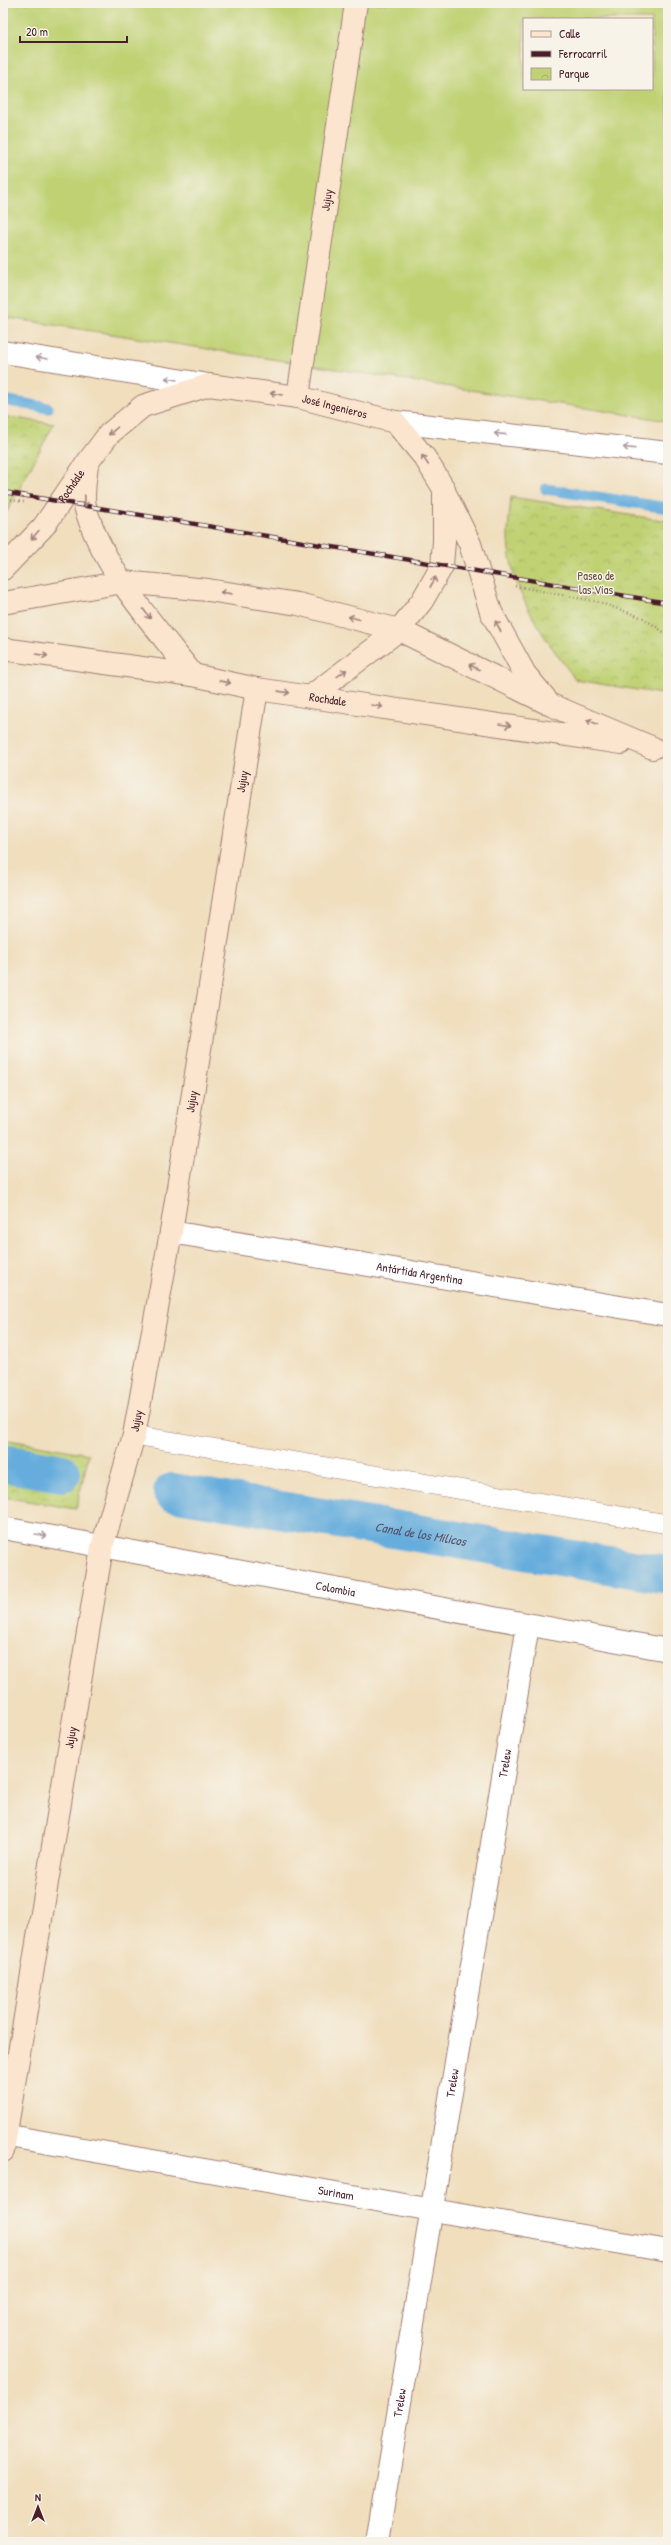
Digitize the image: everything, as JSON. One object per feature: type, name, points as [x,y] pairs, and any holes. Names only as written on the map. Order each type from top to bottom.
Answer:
[{"type":"main road","name":"Jujuy","points":[[298,397],[356,3]]},
{"type":"main road","name":"José Ingenieros","points":[[209,385],[298,397],[395,422]]},
{"type":"main road","name":"Rochdale","points":[[3,569],[44,526],[87,462],[109,434],[143,406],[209,385]]},
{"type":"main road","name":"Rochdale","points":[[395,422],[424,458],[444,489],[470,544],[490,612],[525,674],[552,705]]},
{"type":"main road","points":[[87,462],[84,505],[98,539],[123,582],[193,675]]},
{"type":"main road","points":[[311,696],[399,630],[422,602],[442,566],[444,541],[444,489]]},
{"type":"main road","name":"Rochdale","points":[[3,603],[123,582],[260,597],[298,604],[399,630],[552,705],[661,749]]},
{"type":"main road","name":"Rochdale","points":[[3,649],[193,675],[257,688],[661,749]]},
{"type":"main road","name":"Jujuy","points":[[4,2141],[102,1547],[134,1435],[172,1232],[257,688]]},
{"type":"street","name":"José Ingenieros","points":[[3,352],[209,385]]},
{"type":"street","name":"José Ingenieros","points":[[395,422],[668,452]]},
{"type":"street","name":"Antártida Argentina","points":[[172,1232],[668,1315]]},
{"type":"street","name":"Colombia","points":[[3,1528],[668,1650]]},
{"type":"street","name":"Trelew","points":[[377,2542],[528,1625]]},
{"type":"street","name":"Surinam","points":[[4,2141],[432,2210],[668,2251]]},
{"type":"lane","points":[[134,1435],[668,1524]]},
{"type":"path","points":[[3,499],[28,503]]},
{"type":"path","points":[[509,585],[599,602],[643,618],[668,635]]},
{"type":"green space","points":[[3,3],[668,3],[668,421],[3,317]]},
{"type":"green space","points":[[3,416],[54,424],[3,519]]},
{"type":"green space","name":"Paseo de las Vías","points":[[511,497],[668,521],[668,695],[576,680],[552,648],[530,613],[515,576],[510,556],[508,536]]},
{"type":"green space","points":[[3,1439],[89,1454],[76,1509],[3,1497]]},
{"type":"waterway","points":[[3,400],[48,408]]},
{"type":"waterway","points":[[546,489],[668,508]]},
{"type":"waterway","name":"Canal de los Milicos","points":[[3,1463],[62,1473]]},
{"type":"waterway","name":"Canal de los Milicos","points":[[172,1492],[668,1575]]},
{"type":"railway","points":[[3,492],[668,603]]}]
